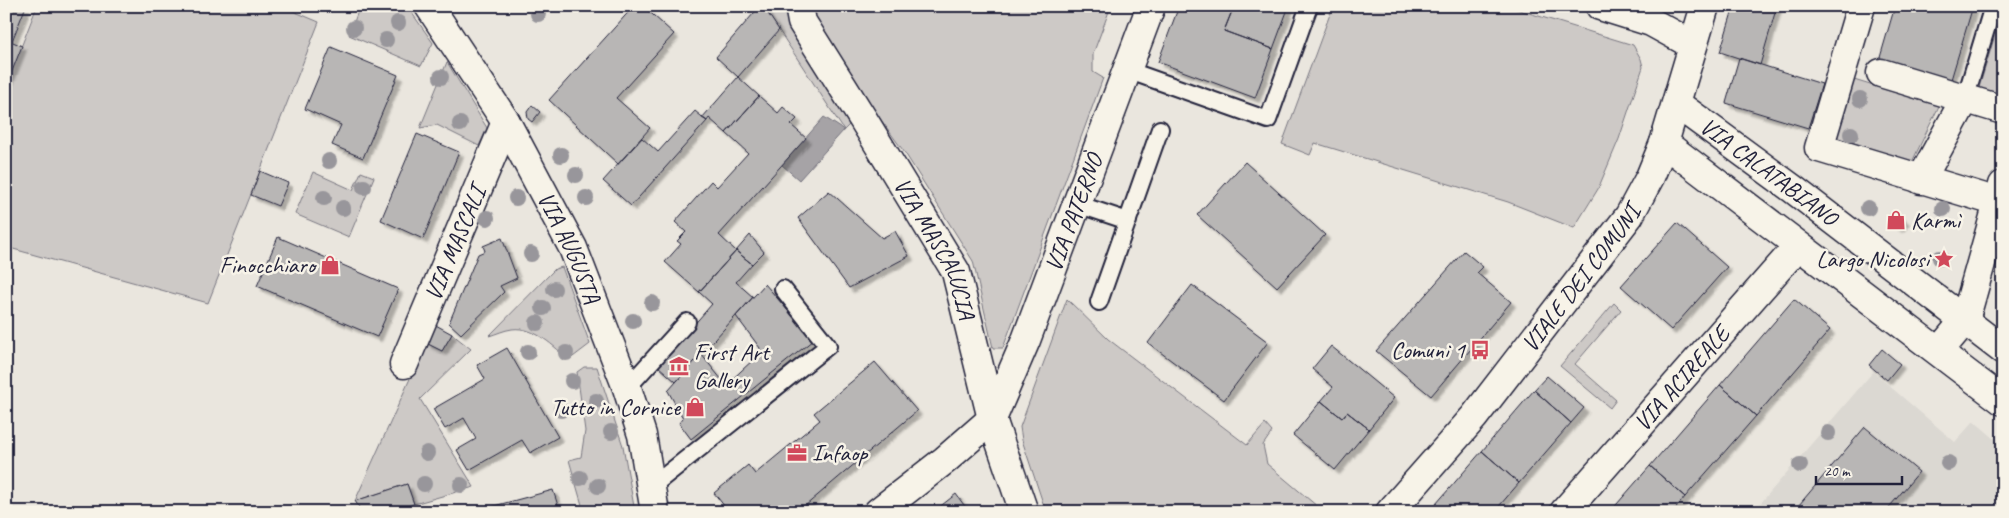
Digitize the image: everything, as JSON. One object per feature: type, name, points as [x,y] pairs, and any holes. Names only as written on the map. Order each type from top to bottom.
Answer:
[{"type":"street","name":"VIA AUGUSTA","points":[[428,6],[506,122],[573,248],[627,388],[642,435],[653,499]]},
{"type":"street","name":"VIA MASCALUCIA","points":[[799,6],[802,22],[956,272],[992,419],[1024,512]]},
{"type":"street","name":"VIA PATERNÒ","points":[[992,419],[1026,340],[1151,6]]},
{"type":"street","points":[[1600,6],[1653,14],[1693,45]]},
{"type":"street","name":"VIALE DEI COMUNI","points":[[1390,512],[1474,417],[1629,216],[1650,177],[1664,143],[1677,104],[1704,6]]},
{"type":"street","points":[[1861,6],[1819,148],[1921,180],[2000,193],[1965,320],[1939,351]]},
{"type":"street","points":[[1881,73],[2003,110]]},
{"type":"street","points":[[1921,180],[1965,99]]},
{"type":"street","name":"VIA CALATABIANO","points":[[1677,104],[1793,189],[2003,350]]},
{"type":"street","name":"VIA MASCALI","points":[[404,364],[506,122]]},
{"type":"street","name":"VIA CALATABIANO","points":[[1664,143],[2003,401]]},
{"type":"street","name":"VIA ACIREALE","points":[[1564,512],[1798,246]]},
{"type":"street","points":[[878,512],[992,419]]},
{"type":"lane","points":[[1127,70],[1268,120],[1309,6]]},
{"type":"lane","points":[[1965,99],[1993,6]]},
{"type":"lane","points":[[1099,302],[1160,129]]},
{"type":"lane","points":[[1077,204],[1128,221]]},
{"type":"lane","points":[[653,499],[828,346],[783,289]]},
{"type":"lane","points":[[627,388],[687,322]]},
{"type":"shaded area","points":[[37,6],[281,6],[319,22],[208,303],[6,247],[6,86]]},
{"type":"shaded area","points":[[360,6],[407,6],[433,43],[421,66],[349,35]]},
{"type":"shaded area","points":[[763,6],[792,6],[852,122],[844,130]]},
{"type":"shaded area","points":[[807,6],[1111,6],[1093,54],[1093,72],[1103,78],[1003,348],[993,348],[973,261],[905,153],[815,29]]},
{"type":"shaded area","points":[[1333,6],[1506,6],[1633,45],[1643,67],[1619,139],[1598,189],[1574,228],[1508,202],[1315,143],[1310,155],[1282,144]]},
{"type":"shaded area","points":[[2003,9],[2003,70],[1995,97],[1978,91]]},
{"type":"shaded area","points":[[447,62],[487,128],[479,146],[437,125],[420,128]]},
{"type":"shaded area","points":[[1854,80],[1939,106],[1912,162],[1836,137]]},
{"type":"shaded area","points":[[824,117],[844,130],[799,180],[782,165]]},
{"type":"shaded area","points":[[313,172],[353,190],[361,172],[374,177],[349,237],[295,214]]},
{"type":"shaded area","points":[[562,267],[590,344],[569,360],[544,338],[528,331],[512,329],[489,336],[555,269]]},
{"type":"shaded area","points":[[1067,299],[1108,339],[1247,445],[1265,424],[1272,432],[1263,445],[1267,464],[1324,512],[1046,512],[1022,440],[1020,427]]},
{"type":"shaded area","points":[[1614,303],[1621,310],[1575,364],[1616,400],[1610,408],[1560,366]]},
{"type":"shaded area","points":[[452,334],[471,349],[420,399],[474,487],[414,504],[407,484],[355,501],[426,343],[442,351]]},
{"type":"shaded area","points":[[584,367],[597,367],[623,446],[635,512],[584,512],[569,460],[581,457],[585,431],[577,372]]},
{"type":"shaded area","points":[[1873,372],[1955,442],[1974,421],[2003,446],[2003,512],[1753,512]]},
{"type":"building","points":[[6,6],[26,6],[12,41],[6,39]]},
{"type":"building","points":[[634,6],[643,6],[674,34],[616,98],[650,128],[618,164],[549,100]]},
{"type":"building","points":[[760,6],[763,6],[779,30],[738,77],[716,57]]},
{"type":"building","points":[[1179,6],[1234,6],[1224,31],[1273,49],[1255,98],[1158,62]]},
{"type":"building","points":[[1234,6],[1289,6],[1273,49],[1224,31]]},
{"type":"building","points":[[1734,6],[1777,6],[1760,65],[1720,52]]},
{"type":"building","points":[[1895,6],[1973,6],[1950,83],[1879,61]]},
{"type":"building","points":[[6,39],[22,46],[8,81],[6,80]]},
{"type":"building","points":[[331,47],[398,75],[363,158],[332,145],[341,125],[305,109]]},
{"type":"building","points":[[1739,58],[1822,84],[1808,128],[1726,103]]},
{"type":"building","points":[[738,77],[759,96],[726,133],[709,118],[707,121],[702,118]]},
{"type":"building","points":[[759,96],[778,113],[783,107],[797,119],[791,125],[806,138],[719,235],[736,251],[699,292],[665,262],[681,244],[677,241],[686,232],[675,222],[711,181],[717,187],[748,153],[726,133]]},
{"type":"building","points":[[532,105],[540,112],[532,122],[528,119],[527,112]]},
{"type":"building","points":[[695,111],[707,121],[631,206],[603,181],[642,138],[658,152]]},
{"type":"building","points":[[417,134],[459,152],[423,239],[381,220]]},
{"type":"building","points":[[1245,162],[1325,235],[1277,287],[1197,215]]},
{"type":"building","points":[[260,171],[288,183],[278,206],[251,195]]},
{"type":"building","points":[[829,191],[882,238],[895,231],[909,256],[849,288],[798,218]]},
{"type":"building","name":"Karmì","points":[[1893,211],[1905,220],[1898,228],[1887,219]]},
{"type":"building","points":[[1677,223],[1727,267],[1671,330],[1621,286]]},
{"type":"building","points":[[750,235],[764,252],[752,264],[736,251]]},
{"type":"building","points":[[278,237],[398,289],[377,337],[257,286]]},
{"type":"building","points":[[502,238],[517,278],[500,286],[504,292],[461,334],[449,323],[478,254],[485,251],[483,246]]},
{"type":"building","points":[[736,251],[752,264],[736,282],[753,297],[676,382],[658,366],[712,304],[699,292]]},
{"type":"building","points":[[1464,251],[1483,267],[1477,273],[1511,302],[1431,396],[1376,351]]},
{"type":"building","points":[[765,284],[813,340],[691,439],[679,423],[683,418],[668,391],[701,354],[726,385],[755,358],[760,348],[736,316]]},
{"type":"building","points":[[1192,285],[1268,342],[1224,400],[1148,343]]},
{"type":"building","points":[[1794,299],[1830,330],[1756,416],[1720,385]]},
{"type":"building","points":[[434,324],[452,334],[442,351],[426,343]]},
{"type":"building","points":[[1331,346],[1394,398],[1369,429],[1347,412],[1342,418],[1321,401],[1333,387],[1312,369]]},
{"type":"building","points":[[507,348],[558,437],[530,453],[522,440],[469,470],[457,450],[476,439],[464,418],[445,429],[433,409],[485,379],[477,365]]},
{"type":"building","points":[[1882,349],[1900,364],[1887,380],[1869,365]]},
{"type":"building","points":[[875,362],[917,411],[798,512],[729,512],[714,493],[748,465],[755,474],[820,420],[814,413]]},
{"type":"building","points":[[1547,376],[1584,408],[1571,423],[1534,390]]},
{"type":"building","points":[[1720,385],[1756,416],[1685,497],[1650,466]]},
{"type":"building","points":[[1534,390],[1571,423],[1519,483],[1482,451]]},
{"type":"building","points":[[1321,401],[1342,418],[1347,412],[1369,429],[1335,470],[1293,435]]},
{"type":"building","points":[[1865,427],[1919,472],[1885,512],[1793,512]]},
{"type":"building","points":[[1482,451],[1519,483],[1494,512],[1429,512]]},
{"type":"building","points":[[1650,466],[1685,497],[1673,512],[1610,512]]},
{"type":"building","points":[[407,484],[414,504],[388,512],[362,512],[355,501]]},
{"type":"building","points":[[553,490],[560,512],[472,512]]},
{"type":"building","points":[[956,494],[969,512],[933,512]]},
{"type":"place","name":"Karmì","points":[[1896,220]]},
{"type":"place","name":"Largo Nicolosi","points":[[1944,259]]},
{"type":"place","name":"Finocchiaro","points":[[330,265]]},
{"type":"place","name":"Comuni 1","points":[[1480,350]]},
{"type":"place","name":"First Art Gallery","points":[[679,366]]},
{"type":"place","name":"Tutto in Cornice","points":[[695,407]]},
{"type":"place","name":"Infaop","points":[[797,453]]}]
